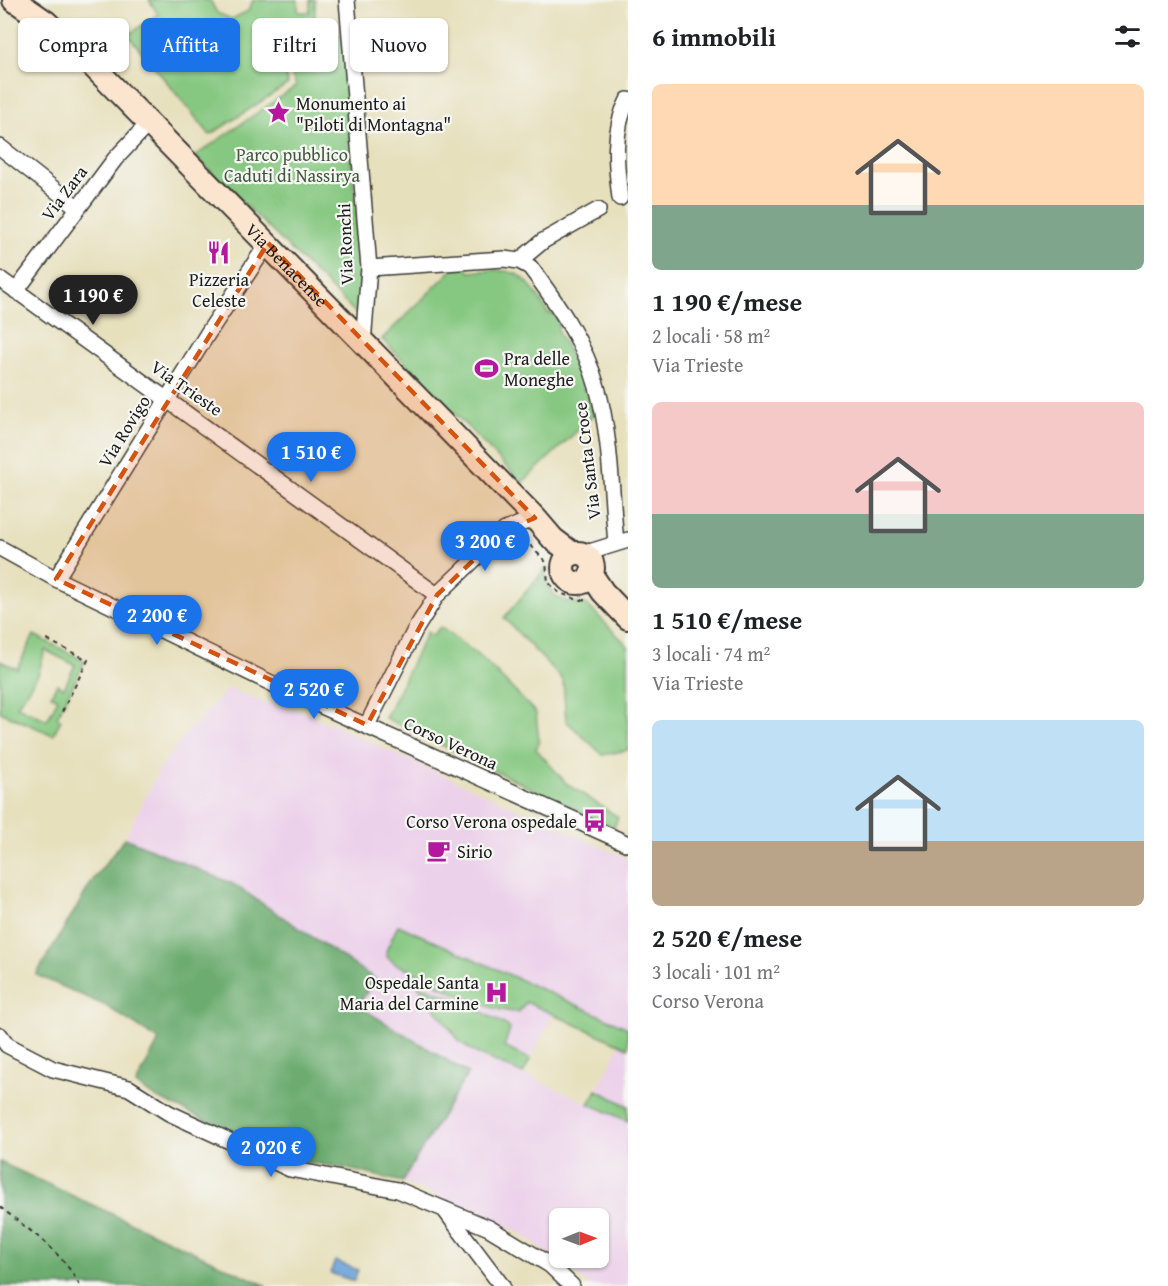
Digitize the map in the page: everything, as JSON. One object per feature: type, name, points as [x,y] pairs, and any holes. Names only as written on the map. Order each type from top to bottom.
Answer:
[{"type":"main road","name":"Via Benacense","points":[[14,0],[46,22],[80,53],[535,518],[628,618]]},
{"type":"street","name":"Via Ronchi","points":[[347,0],[369,268],[363,343]]},
{"type":"street","points":[[620,198],[617,156],[618,121],[628,99]]},
{"type":"street","name":"Via Zara","points":[[16,291],[115,159],[149,123]]},
{"type":"street","points":[[0,147],[77,207]]},
{"type":"street","points":[[369,268],[519,261],[543,242],[598,210]]},
{"type":"street","name":"Via Rovigo","points":[[56,579],[167,399],[268,243]]},
{"type":"street","name":"Via Santa Croce","points":[[519,261],[530,267],[544,286],[579,341],[592,372],[604,424],[617,543]]},
{"type":"street","name":"Via Trieste","points":[[0,279],[437,595]]},
{"type":"street","points":[[367,725],[415,630],[437,595],[505,530],[535,518]]},
{"type":"street","points":[[583,570],[617,543]]},
{"type":"street","name":"Corso Verona","points":[[0,548],[56,579],[273,684],[628,844]]},
{"type":"street","points":[[0,1035],[7,1045],[53,1069],[129,1088],[169,1113],[290,1169],[399,1190],[489,1228],[550,1265],[572,1286]]},
{"type":"street","points":[[444,1209],[502,1286]]},
{"type":"path","points":[[47,640],[88,660],[60,716]]},
{"type":"path","points":[[0,1207],[41,1238],[71,1268],[80,1286]]},
{"type":"highlighted area","points":[[268,243],[535,518],[505,530],[437,595],[367,725],[56,579]]},
{"type":"shaded area","name":"Ospedale Santa Maria del Carmine","points":[[229,688],[259,701],[301,711],[628,859],[628,1286],[591,1286],[567,1268],[609,1268],[609,1208],[549,1208],[549,1254],[528,1238],[486,1214],[402,1182],[468,1073],[358,1006],[375,978],[125,838],[159,771],[184,736]],"holes":[[[554,1013],[620,1045],[590,1104],[523,1074]]]},
{"type":"green space","points":[[149,0],[210,0],[217,13],[230,18],[152,18],[158,14]]},
{"type":"green space","points":[[253,0],[298,0],[298,12],[310,12],[310,0],[315,0],[315,18],[252,18],[252,72],[285,72],[288,84],[210,135],[158,72],[240,72],[240,18],[234,18],[248,11]]},
{"type":"green space","points":[[141,26],[141,51],[129,36]]},
{"type":"green space","name":"Parco pubblico Caduti di Nassirya","points":[[342,34],[363,320],[195,156],[296,86],[291,72],[338,72],[338,36]]},
{"type":"green space","name":"Pra delle Moneghe","points":[[454,268],[466,268],[470,272],[499,270],[518,275],[525,280],[548,313],[553,314],[559,323],[558,331],[584,384],[582,387],[592,398],[594,415],[522,483],[382,339]]},
{"type":"green space","points":[[546,568],[548,585],[556,596],[586,604],[628,646],[628,750],[603,755],[566,721],[563,680],[504,618]]},
{"type":"green space","points":[[440,627],[483,659],[536,713],[539,743],[536,749],[567,784],[618,817],[614,828],[385,718],[427,632],[432,636]]},
{"type":"green space","points":[[34,635],[85,661],[57,717],[61,720],[53,735],[0,712],[0,661],[17,669]],"holes":[[[45,650],[75,665],[64,688],[57,684],[51,695],[58,699],[47,720],[17,706],[38,675]]]},
{"type":"green space","points":[[125,838],[233,884],[375,979],[358,1006],[468,1073],[402,1182],[340,1167],[292,1160],[151,1095],[136,1084],[159,1040],[106,1006],[36,975],[93,880]]},
{"type":"green space","points":[[398,925],[628,1028],[628,1048],[526,1002],[519,1012],[491,1007],[457,994],[396,964],[387,957],[386,951]]},
{"type":"green space","points":[[416,983],[467,1004],[506,1025],[510,1029],[504,1047],[530,1059],[523,1074],[476,1053],[460,1042]]},
{"type":"green space","points":[[597,1090],[628,1106],[628,1121],[589,1104]]},
{"type":"green space","points":[[0,1162],[267,1286],[0,1286]]},
{"type":"water","points":[[335,1261],[358,1270],[354,1281],[330,1273]]},
{"type":"place","name":"Monumento ai \"Piloti di Montagna\"","points":[[278,113]]},
{"type":"place","name":"Pizzeria Celeste","points":[[219,253]]},
{"type":"place","name":"Pra delle Moneghe","points":[[486,368]]},
{"type":"place","name":"Corso Verona ospedale","points":[[595,821]]},
{"type":"place","name":"Sirio","points":[[439,851]]},
{"type":"place","name":"Ospedale Santa Maria del Carmine","points":[[497,992]]}]
